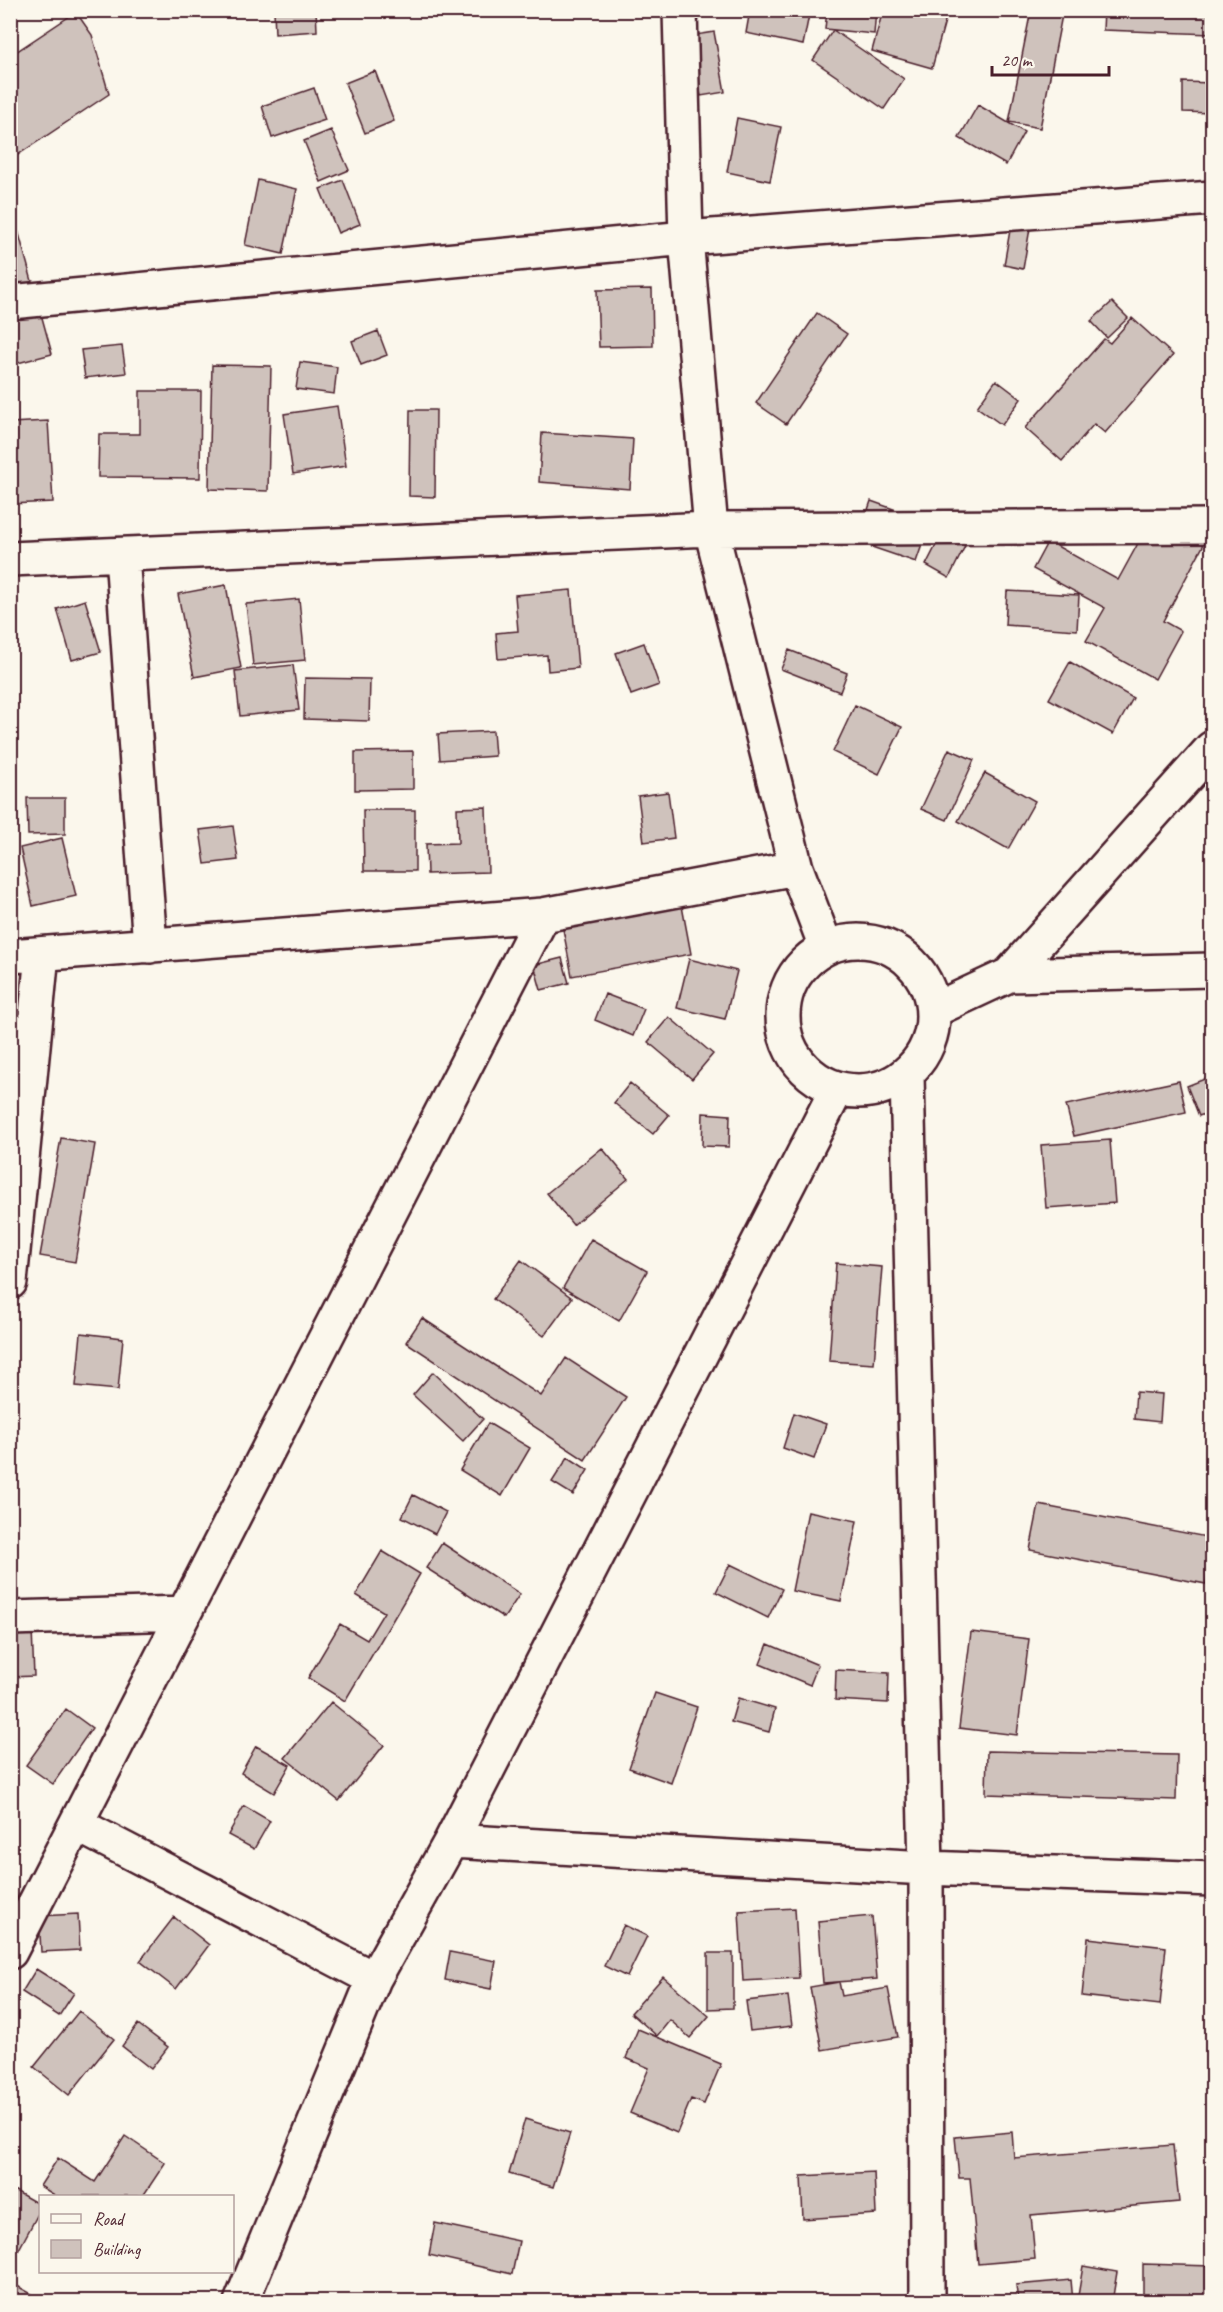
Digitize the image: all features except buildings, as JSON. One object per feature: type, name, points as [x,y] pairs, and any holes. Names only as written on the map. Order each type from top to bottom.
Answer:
[{"type":"street","points":[[680,10],[686,238],[711,530],[796,868],[826,947]]},
{"type":"street","points":[[10,302],[686,238],[1212,198]]},
{"type":"street","points":[[10,559],[711,530],[1212,526]]},
{"type":"street","points":[[122,555],[150,946]]},
{"type":"street","points":[[934,1010],[1009,975],[1212,748]]},
{"type":"street","points":[[10,1282],[26,955],[543,915],[796,868]]},
{"type":"street","points":[[10,1952],[543,915]]},
{"type":"street","points":[[861,940],[896,950],[922,976],[934,1010],[928,1046],[907,1075],[873,1090],[837,1089],[806,1071],[786,1039],[783,1003],[797,970],[826,947],[861,940]]},
{"type":"street","points":[[1009,975],[1212,970]]},
{"type":"street","points":[[907,1075],[926,1868],[927,2301]]},
{"type":"street","points":[[241,2301],[374,1979],[451,1841],[837,1089]]},
{"type":"street","points":[[10,1618],[184,1613]]},
{"type":"street","points":[[76,1824],[374,1979]]},
{"type":"street","points":[[451,1841],[926,1868],[1212,1878]]}]
